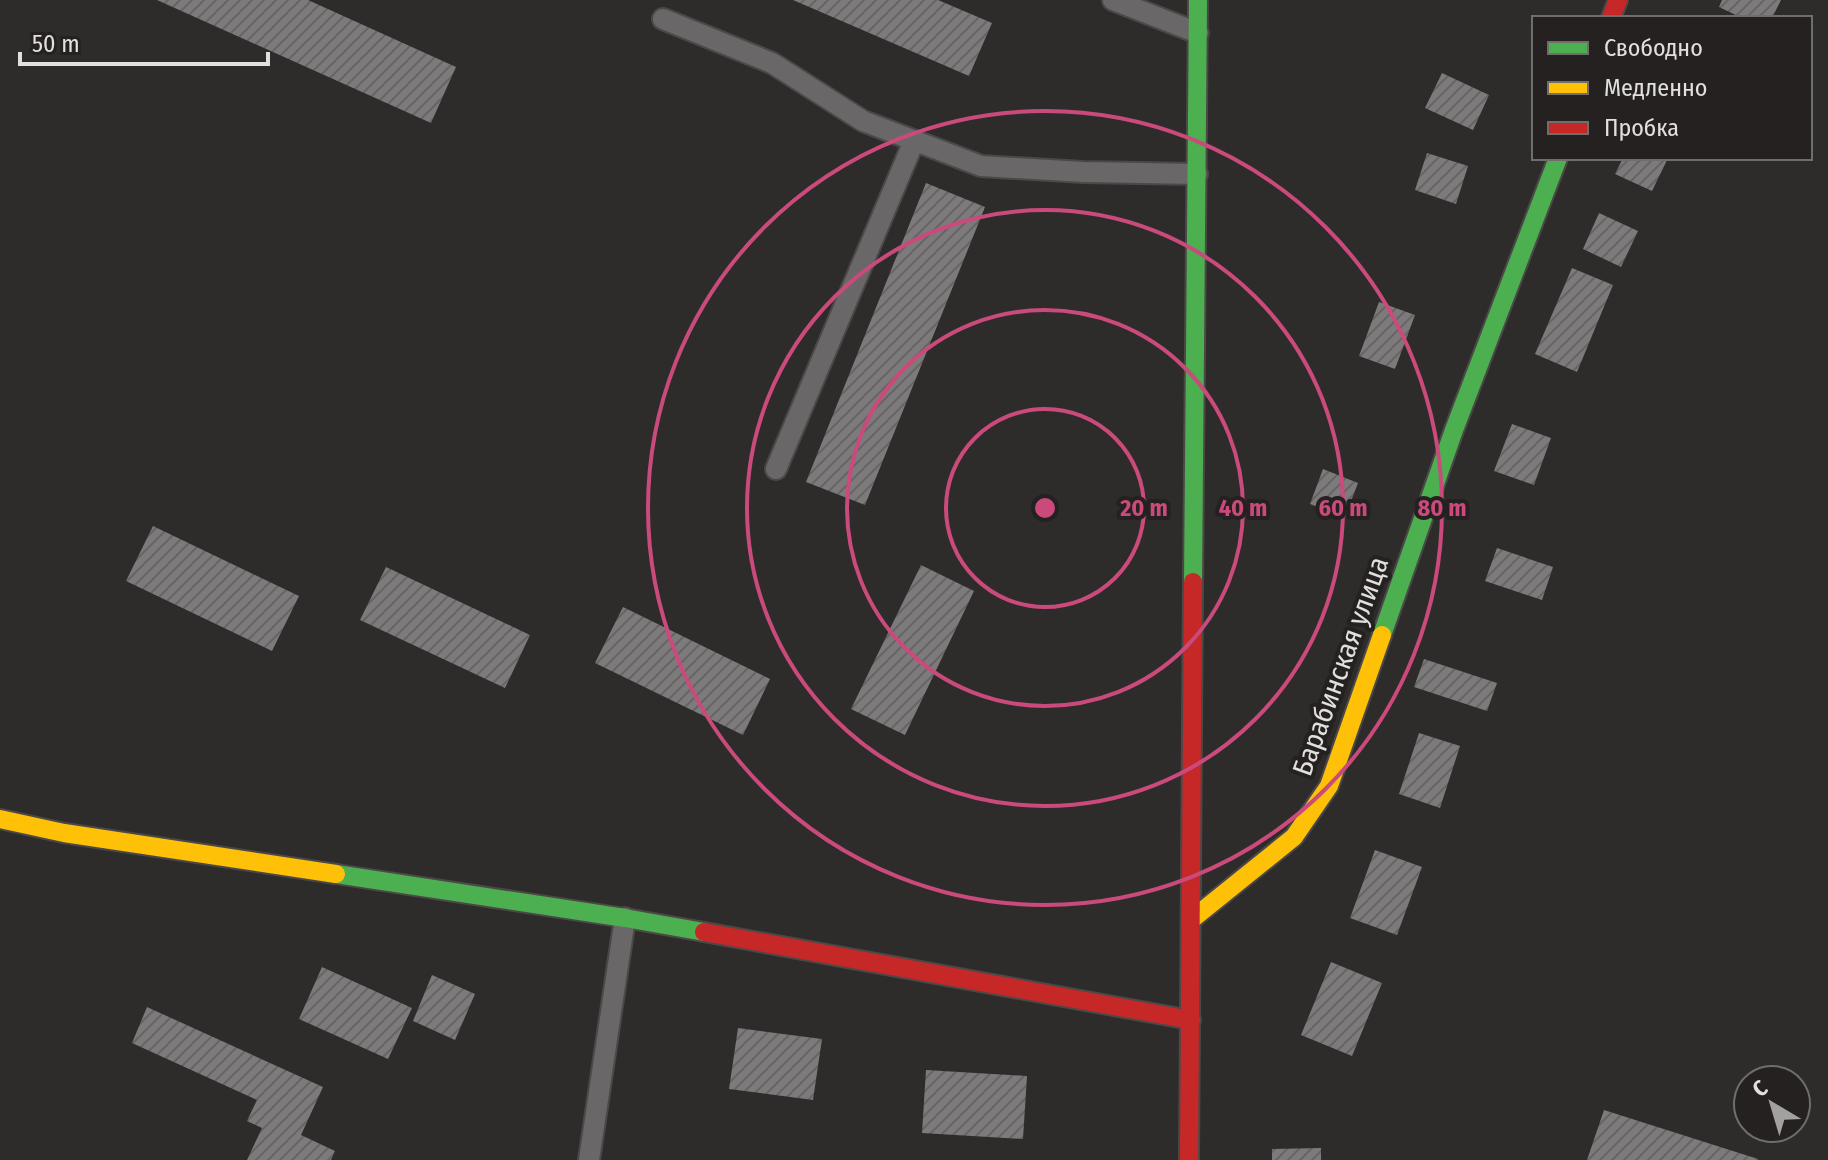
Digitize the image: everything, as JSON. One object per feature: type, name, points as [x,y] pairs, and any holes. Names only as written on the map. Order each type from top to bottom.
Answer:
[{"type":"street","points":[[1189,1160],[1198,0]]},
{"type":"street","name":"Барабинская улица","points":[[1191,920],[1294,837],[1329,786],[1454,430],[1557,160]]},
{"type":"street","points":[[0,819],[64,833],[625,918],[1191,1020]]},
{"type":"lane","points":[[1113,0],[1198,33]]},
{"type":"lane","points":[[663,19],[772,63],[863,121],[981,166],[1197,174]]},
{"type":"lane","points":[[776,469],[914,141]]},
{"type":"lane","points":[[589,1160],[625,918]]},
{"type":"building","points":[[157,0],[308,0],[456,67],[431,123]]},
{"type":"building","points":[[793,0],[938,0],[992,23],[969,76]]},
{"type":"building","points":[[1722,0],[1781,0],[1773,16],[1738,16],[1719,7]]},
{"type":"building","points":[[1442,73],[1489,95],[1473,130],[1425,108]]},
{"type":"building","points":[[1427,153],[1468,166],[1456,204],[1415,190]]},
{"type":"building","points":[[1622,160],[1667,160],[1652,191],[1615,174]]},
{"type":"building","points":[[926,183],[985,207],[865,505],[806,482]]},
{"type":"building","points":[[1599,213],[1638,231],[1621,267],[1583,249]]},
{"type":"building","points":[[1572,268],[1613,285],[1577,372],[1535,354]]},
{"type":"building","points":[[1379,302],[1415,315],[1395,369],[1359,356]]},
{"type":"building","points":[[1512,424],[1551,438],[1534,485],[1494,471]]},
{"type":"building","points":[[1323,469],[1358,483],[1345,517],[1310,504]]},
{"type":"building","points":[[153,526],[299,596],[272,651],[126,581]]},
{"type":"building","points":[[1497,548],[1553,567],[1542,600],[1485,581]]},
{"type":"building","points":[[921,565],[974,591],[905,735],[851,709]]},
{"type":"building","points":[[386,567],[530,635],[505,688],[360,620]]},
{"type":"building","points":[[623,607],[770,679],[743,735],[595,663]]},
{"type":"building","points":[[1424,659],[1497,683],[1487,711],[1414,687]]},
{"type":"building","points":[[1419,733],[1460,746],[1440,808],[1399,794]]},
{"type":"building","points":[[1375,850],[1422,867],[1397,935],[1350,918]]},
{"type":"building","points":[[1331,962],[1382,983],[1352,1056],[1301,1035]]},
{"type":"building","points":[[322,967],[412,1008],[388,1059],[299,1019]]},
{"type":"building","points":[[432,975],[475,994],[455,1040],[413,1021]]},
{"type":"building","points":[[147,1007],[323,1087],[301,1135],[335,1151],[331,1160],[247,1160],[262,1128],[247,1121],[257,1100],[132,1043]]},
{"type":"building","points":[[738,1028],[822,1039],[813,1100],[729,1089]]},
{"type":"building","points":[[926,1070],[1027,1076],[1023,1139],[922,1133]]},
{"type":"building","points":[[1604,1110],[1758,1159],[1758,1160],[1587,1160]]},
{"type":"building","points":[[1321,1148],[1321,1160],[1272,1160],[1272,1149]]},
{"type":"traffic: fast","points":[[1193,582],[1198,0]]},
{"type":"traffic: fast","points":[[1382,635],[1454,430],[1557,160]]},
{"type":"traffic: fast","points":[[336,874],[704,932]]},
{"type":"traffic: slow","points":[[1191,920],[1294,837],[1329,786],[1382,635]]},
{"type":"traffic: slow","points":[[0,819],[64,833],[336,874]]},
{"type":"traffic: jam","points":[[1612,16],[1618,0]]},
{"type":"traffic: jam","points":[[1189,1160],[1193,582]]},
{"type":"traffic: jam","points":[[704,932],[1191,1020]]}]
